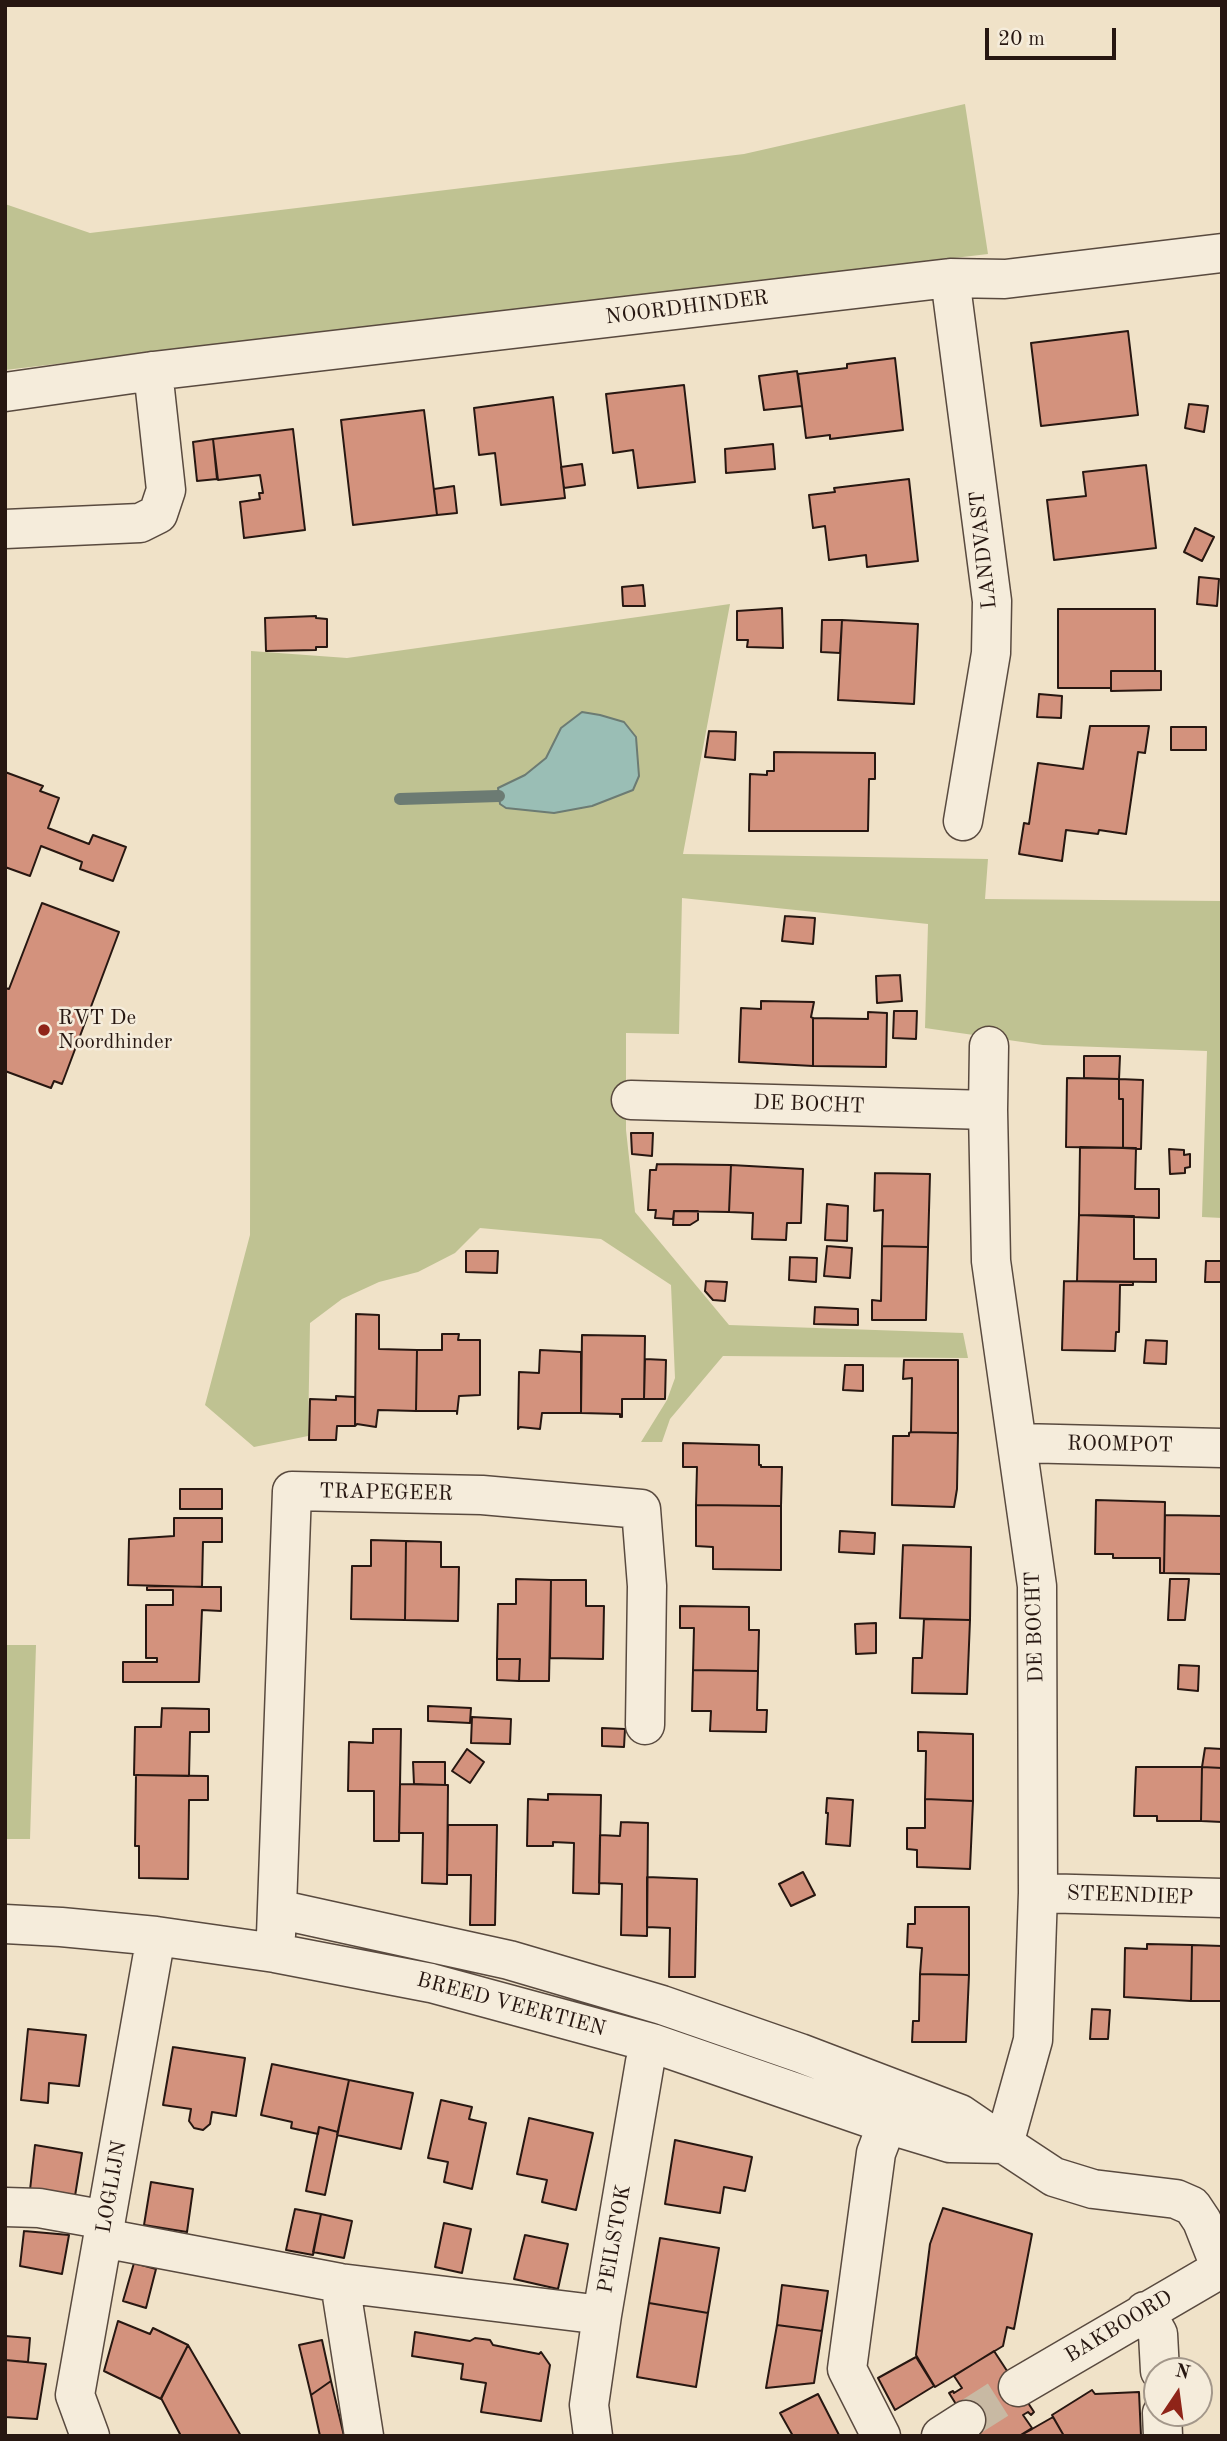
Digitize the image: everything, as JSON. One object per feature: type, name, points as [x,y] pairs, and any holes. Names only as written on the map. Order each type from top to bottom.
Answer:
[{"type":"street","name":"NOORDHINDER","points":[[5,393],[153,371],[950,278],[1005,279],[1222,253]]},
{"type":"street","name":"LANDVAST","points":[[950,278],[992,601],[991,653],[964,821]]},
{"type":"street","points":[[5,529],[139,523],[158,514],[166,490],[153,371]]},
{"type":"street","name":"DE BOCHT","points":[[989,1046],[991,1261],[1037,1586],[1038,1893],[1033,2040],[1004,2144]]},
{"type":"street","name":"DE BOCHT","points":[[631,1100],[988,1110]]},
{"type":"street","name":"ROOMPOT","points":[[1018,1443],[1222,1448]]},
{"type":"street","name":"TRAPEGEER","points":[[275,1953],[292,1491],[482,1495],[641,1509],[647,1586],[645,1725]]},
{"type":"street","name":"STEENDIEP","points":[[1038,1893],[1222,1898]]},
{"type":"street","name":"BREED VEERTIEN","points":[[277,1909],[509,1961],[662,2005],[800,2053],[960,2115],[1054,2177],[1093,2189],[1177,2199],[1192,2206],[1202,2221],[1221,2268]]},
{"type":"street","name":"BREED VEERTIEN","points":[[5,1924],[156,1936],[275,1953],[431,1983],[652,2043],[950,2143],[1004,2144]]},
{"type":"street","name":"LOGLIJN","points":[[90,2436],[75,2395],[156,1936]]},
{"type":"street","name":"PEILSTOK","points":[[593,2436],[589,2405],[602,2315],[645,2062],[652,2043]]},
{"type":"street","points":[[881,2436],[847,2369],[876,2153],[887,2124]]},
{"type":"street","points":[[5,2207],[40,2208],[105,2229],[340,2283],[602,2315]]},
{"type":"street","name":"BAKBOORD","points":[[1018,2387],[1221,2268]]},
{"type":"street","points":[[340,2283],[364,2436]]},
{"type":"street","points":[[1144,2311],[1158,2334],[1159,2357]]},
{"type":"green space","points":[[965,104],[988,254],[5,370],[5,204],[90,233],[744,154]]},
{"type":"green space","points":[[730,604],[683,854],[988,859],[985,899],[1222,901],[1222,1218],[1202,1217],[1207,1051],[1043,1045],[925,1028],[928,924],[682,898],[679,1034],[626,1033],[626,1130],[635,1212],[729,1325],[963,1333],[968,1358],[723,1356],[670,1419],[662,1442],[641,1442],[667,1400],[675,1378],[671,1285],[601,1239],[480,1228],[455,1253],[418,1272],[379,1282],[342,1299],[310,1323],[308,1436],[254,1447],[205,1405],[250,1235],[251,651],[347,658]]},
{"type":"green space","points":[[5,1645],[36,1645],[30,1839],[5,1839]]},
{"type":"water","points":[[582,712],[624,722],[636,737],[639,776],[633,790],[592,806],[554,813],[506,808],[500,804],[498,788],[525,775],[546,758],[561,728]]},
{"type":"building","points":[[1128,331],[1138,415],[1041,426],[1031,343]]},
{"type":"building","points":[[895,358],[903,430],[830,439],[830,435],[806,438],[798,374]]},
{"type":"building","points":[[797,371],[802,406],[764,410],[759,376]]},
{"type":"building","points":[[684,385],[695,482],[638,488],[633,450],[613,453],[606,394]]},
{"type":"building","points":[[553,397],[565,498],[501,505],[495,453],[479,455],[474,408]]},
{"type":"building","points":[[1189,404],[1208,406],[1204,432],[1185,428]]},
{"type":"building","points":[[424,410],[437,515],[353,525],[341,420]]},
{"type":"building","points":[[293,429],[305,530],[244,538],[240,502],[260,499],[259,493],[263,493],[260,475],[218,480],[213,439]]},
{"type":"building","points":[[213,439],[217,479],[197,481],[193,442]]},
{"type":"building","points":[[773,444],[775,469],[726,473],[725,449]]},
{"type":"building","points":[[582,464],[585,485],[564,488],[561,467]]},
{"type":"building","points":[[1146,465],[1156,548],[1054,560],[1047,500],[1086,496],[1083,472]]},
{"type":"building","points":[[909,479],[918,561],[867,567],[866,555],[829,560],[825,526],[813,528],[809,495],[835,492],[834,488]]},
{"type":"building","points":[[454,486],[457,513],[437,515],[434,489]]},
{"type":"building","points":[[1195,528],[1214,537],[1202,561],[1184,552]]},
{"type":"building","points":[[1199,577],[1219,579],[1217,606],[1197,604]]},
{"type":"building","points":[[643,585],[645,606],[623,606],[622,587]]},
{"type":"building","points":[[782,608],[783,648],[747,647],[748,640],[737,640],[737,611]]},
{"type":"building","points":[[1058,609],[1155,609],[1155,671],[1111,671],[1111,688],[1058,688]]},
{"type":"building","points":[[316,616],[327,619],[327,647],[316,647],[316,650],[266,651],[265,618]]},
{"type":"building","points":[[822,620],[842,620],[840,653],[821,652]]},
{"type":"building","points":[[842,620],[918,624],[914,704],[838,700]]},
{"type":"building","points":[[1111,671],[1161,671],[1161,690],[1111,691]]},
{"type":"building","points":[[1039,694],[1062,696],[1061,718],[1037,717]]},
{"type":"building","points":[[1090,726],[1149,726],[1145,753],[1138,752],[1126,834],[1099,830],[1098,834],[1066,830],[1062,861],[1019,854],[1024,823],[1029,824],[1038,763],[1083,769]]},
{"type":"building","points":[[1171,727],[1206,727],[1206,750],[1171,750]]},
{"type":"building","points":[[709,731],[736,732],[735,760],[705,757]]},
{"type":"building","points":[[774,752],[875,753],[875,779],[869,779],[868,831],[749,831],[750,774],[767,775],[767,771],[774,771]]},
{"type":"building","points":[[5,772],[43,786],[40,791],[59,798],[48,828],[89,844],[93,835],[126,847],[113,881],[80,869],[82,862],[41,846],[30,876],[5,867]]},
{"type":"building","name":"RVT De Noordhinder","points":[[42,903],[119,932],[62,1084],[54,1081],[51,1088],[5,1071],[5,988],[9,989]]},
{"type":"building","points":[[785,916],[815,918],[813,944],[782,941]]},
{"type":"building","points":[[900,975],[902,1001],[877,1003],[876,976]]},
{"type":"building","points":[[761,1001],[814,1002],[811,1017],[813,1066],[739,1062],[741,1008],[761,1009]]},
{"type":"building","points":[[894,1011],[917,1011],[916,1039],[893,1038]]},
{"type":"building","points":[[868,1012],[887,1013],[886,1067],[813,1066],[813,1018],[868,1019]]},
{"type":"building","points":[[1084,1056],[1120,1056],[1119,1079],[1084,1078]]},
{"type":"building","points":[[1067,1078],[1119,1079],[1119,1099],[1123,1099],[1123,1148],[1066,1147]]},
{"type":"building","points":[[1119,1079],[1143,1080],[1141,1149],[1123,1148],[1123,1099],[1119,1099]]},
{"type":"building","points":[[631,1133],[653,1133],[652,1156],[632,1154]]},
{"type":"building","points":[[1080,1147],[1136,1148],[1135,1189],[1159,1189],[1159,1218],[1079,1215]]},
{"type":"building","points":[[1169,1149],[1184,1150],[1184,1155],[1190,1154],[1190,1167],[1185,1168],[1185,1173],[1170,1174]]},
{"type":"building","points":[[657,1164],[731,1165],[729,1212],[674,1211],[673,1219],[655,1218],[656,1210],[648,1210],[650,1170],[656,1170]]},
{"type":"building","points":[[731,1165],[803,1169],[801,1223],[787,1223],[786,1240],[752,1239],[753,1213],[729,1212]]},
{"type":"building","points":[[875,1173],[930,1174],[928,1247],[882,1246],[883,1210],[874,1211]]},
{"type":"building","points":[[827,1204],[848,1206],[847,1241],[825,1240]]},
{"type":"building","points":[[674,1211],[698,1211],[698,1220],[690,1225],[673,1225]]},
{"type":"building","points":[[1079,1215],[1134,1216],[1134,1259],[1156,1259],[1156,1282],[1077,1281]]},
{"type":"building","points":[[827,1246],[852,1248],[850,1278],[824,1276]]},
{"type":"building","points":[[882,1246],[928,1247],[926,1320],[872,1320],[872,1300],[881,1301]]},
{"type":"building","points":[[466,1251],[498,1251],[497,1273],[466,1272]]},
{"type":"building","points":[[790,1257],[817,1258],[816,1282],[789,1280]]},
{"type":"building","points":[[1206,1261],[1222,1261],[1222,1282],[1205,1282]]},
{"type":"building","points":[[706,1281],[727,1282],[725,1301],[713,1300],[705,1291]]},
{"type":"building","points":[[1064,1281],[1133,1282],[1133,1285],[1120,1285],[1119,1332],[1116,1332],[1115,1351],[1062,1350]]},
{"type":"building","points":[[815,1307],[858,1309],[858,1325],[814,1324]]},
{"type":"building","points":[[356,1314],[379,1315],[379,1349],[417,1350],[416,1411],[378,1410],[376,1427],[355,1426]]},
{"type":"building","points":[[442,1334],[459,1334],[458,1340],[480,1340],[480,1395],[459,1396],[457,1414],[457,1411],[416,1411],[417,1350],[442,1350]]},
{"type":"building","points":[[582,1335],[645,1336],[644,1399],[622,1399],[622,1417],[620,1414],[581,1413]]},
{"type":"building","points":[[1146,1340],[1167,1341],[1166,1364],[1144,1363]]},
{"type":"building","points":[[540,1350],[581,1352],[581,1413],[542,1413],[540,1429],[518,1429],[519,1372],[539,1373]]},
{"type":"building","points":[[645,1359],[666,1360],[665,1399],[644,1399]]},
{"type":"building","points":[[904,1360],[958,1360],[958,1433],[911,1432],[912,1378],[903,1379]]},
{"type":"building","points":[[845,1365],[863,1365],[863,1391],[843,1390]]},
{"type":"building","points":[[336,1396],[355,1397],[355,1426],[337,1426],[336,1440],[309,1440],[310,1399],[336,1400]]},
{"type":"building","points":[[911,1432],[958,1433],[954,1507],[892,1505],[893,1436],[909,1436]]},
{"type":"building","points":[[683,1443],[759,1445],[761,1467],[782,1467],[781,1506],[696,1505],[697,1467],[683,1467]]},
{"type":"building","points":[[180,1489],[222,1489],[222,1509],[180,1509]]},
{"type":"building","points":[[1096,1500],[1165,1502],[1164,1573],[1160,1573],[1160,1558],[1113,1558],[1113,1554],[1095,1554]]},
{"type":"building","points":[[696,1505],[781,1506],[781,1570],[713,1569],[713,1547],[696,1546]]},
{"type":"building","points":[[1165,1515],[1222,1516],[1222,1574],[1164,1573]]},
{"type":"building","points":[[174,1518],[222,1518],[222,1542],[203,1542],[202,1587],[128,1585],[129,1539],[174,1536]]},
{"type":"building","points":[[840,1531],[875,1533],[874,1554],[839,1552]]},
{"type":"building","points":[[371,1540],[406,1541],[405,1620],[351,1619],[352,1566],[371,1566]]},
{"type":"building","points":[[406,1541],[441,1542],[441,1567],[459,1567],[458,1621],[405,1620]]},
{"type":"building","points":[[903,1545],[971,1547],[970,1620],[900,1618]]},
{"type":"building","points":[[516,1579],[551,1580],[549,1681],[519,1681],[520,1659],[497,1659],[498,1604],[516,1604]]},
{"type":"building","points":[[1170,1579],[1189,1579],[1185,1620],[1168,1620]]},
{"type":"building","points":[[551,1580],[586,1580],[586,1606],[604,1606],[603,1659],[550,1658]]},
{"type":"building","points":[[147,1586],[221,1587],[221,1611],[202,1610],[199,1682],[123,1682],[123,1662],[157,1662],[157,1658],[146,1658],[146,1605],[173,1605],[173,1590],[147,1590]]},
{"type":"building","points":[[680,1606],[749,1607],[749,1630],[759,1630],[758,1671],[693,1670],[694,1628],[680,1628]]},
{"type":"building","points":[[924,1619],[970,1620],[967,1694],[912,1693],[913,1658],[922,1658]]},
{"type":"building","points":[[876,1623],[876,1653],[856,1654],[855,1624]]},
{"type":"building","points":[[497,1659],[520,1659],[519,1681],[497,1680]]},
{"type":"building","points":[[1179,1665],[1199,1666],[1198,1691],[1178,1689]]},
{"type":"building","points":[[693,1670],[758,1671],[757,1710],[767,1710],[766,1732],[710,1731],[711,1711],[692,1711]]},
{"type":"building","points":[[428,1706],[471,1708],[470,1723],[428,1721]]},
{"type":"building","points":[[162,1708],[209,1709],[209,1732],[190,1732],[189,1776],[134,1775],[135,1727],[161,1727]]},
{"type":"building","points":[[472,1717],[511,1719],[510,1744],[471,1743]]},
{"type":"building","points":[[602,1728],[625,1729],[624,1747],[602,1746]]},
{"type":"building","points":[[373,1729],[401,1729],[399,1841],[374,1841],[374,1791],[348,1791],[349,1742],[373,1743]]},
{"type":"building","points":[[918,1732],[973,1734],[973,1801],[925,1799],[926,1751],[918,1751]]},
{"type":"building","points":[[1205,1748],[1222,1749],[1222,1768],[1202,1767]]},
{"type":"building","points":[[467,1749],[484,1762],[470,1783],[452,1771]]},
{"type":"building","points":[[413,1762],[445,1762],[445,1785],[414,1784]]},
{"type":"building","points":[[1136,1767],[1202,1767],[1201,1821],[1157,1821],[1157,1816],[1134,1816]]},
{"type":"building","points":[[1202,1767],[1222,1768],[1222,1822],[1201,1821]]},
{"type":"building","points":[[136,1775],[208,1776],[208,1800],[189,1800],[188,1879],[139,1878],[139,1846],[135,1846]]},
{"type":"building","points":[[400,1784],[448,1785],[447,1884],[422,1883],[423,1833],[399,1833]]},
{"type":"building","points":[[548,1794],[601,1795],[599,1894],[573,1893],[574,1843],[553,1842],[553,1846],[527,1846],[528,1799],[548,1800]]},
{"type":"building","points":[[827,1798],[853,1800],[850,1846],[826,1844]]},
{"type":"building","points":[[925,1799],[973,1801],[970,1869],[917,1867],[917,1850],[907,1849],[907,1828],[925,1828]]},
{"type":"building","points":[[621,1822],[648,1823],[647,1936],[621,1935],[622,1884],[599,1883],[600,1835],[620,1836]]},
{"type":"building","points":[[448,1825],[497,1825],[495,1925],[470,1925],[471,1875],[447,1875]]},
{"type":"building","points":[[803,1872],[815,1895],[791,1906],[779,1884]]},
{"type":"building","points":[[647,1877],[697,1879],[695,1977],[669,1977],[670,1928],[647,1927]]},
{"type":"building","points":[[915,1907],[969,1907],[969,1975],[920,1974],[922,1948],[907,1947],[908,1924],[915,1924]]},
{"type":"building","points":[[1147,1944],[1192,1945],[1191,2001],[1124,1997],[1125,1948],[1147,1949]]},
{"type":"building","points":[[1192,1945],[1222,1946],[1222,2001],[1191,2001]]},
{"type":"building","points":[[920,1974],[969,1975],[966,2042],[912,2042],[913,2021],[919,2021]]},
{"type":"building","points":[[1092,2009],[1110,2010],[1108,2039],[1090,2039]]},
{"type":"building","points":[[28,2029],[86,2035],[79,2086],[49,2083],[48,2103],[21,2100]]},
{"type":"building","points":[[173,2047],[245,2058],[236,2116],[212,2112],[210,2124],[203,2130],[194,2128],[189,2121],[191,2109],[163,2105]]},
{"type":"building","points":[[272,2064],[349,2080],[338,2132],[319,2127],[318,2134],[291,2128],[292,2122],[261,2115]]},
{"type":"building","points":[[349,2080],[413,2093],[401,2149],[337,2135]]},
{"type":"building","points":[[441,2100],[472,2107],[469,2119],[486,2123],[472,2189],[444,2182],[448,2162],[428,2158]]},
{"type":"building","points":[[529,2118],[593,2133],[576,2210],[542,2202],[547,2180],[517,2174]]},
{"type":"building","points":[[319,2127],[338,2132],[325,2195],[306,2191]]},
{"type":"building","points":[[675,2140],[752,2157],[745,2191],[724,2187],[720,2213],[665,2204]]},
{"type":"building","points":[[35,2145],[82,2153],[75,2196],[30,2190]]},
{"type":"building","points":[[151,2182],[193,2189],[187,2232],[144,2225]]},
{"type":"building","points":[[943,2208],[1032,2234],[1014,2329],[1007,2327],[1003,2346],[935,2387],[916,2355],[930,2244]]},
{"type":"building","points":[[295,2209],[321,2214],[313,2255],[286,2250]]},
{"type":"building","points":[[321,2214],[352,2221],[344,2258],[313,2252]]},
{"type":"building","points":[[444,2223],[471,2229],[462,2273],[435,2267]]},
{"type":"building","points":[[24,2231],[69,2235],[62,2274],[20,2266]]},
{"type":"building","points":[[525,2235],[568,2244],[558,2289],[514,2279]]},
{"type":"building","points":[[660,2238],[719,2248],[708,2313],[649,2303]]},
{"type":"building","points":[[134,2263],[156,2269],[146,2308],[123,2301]]},
{"type":"building","points":[[782,2285],[828,2291],[822,2331],[777,2325]]},
{"type":"building","points":[[649,2303],[708,2313],[696,2387],[637,2377]]},
{"type":"building","points":[[118,2321],[150,2334],[153,2328],[188,2345],[161,2399],[104,2371]]},
{"type":"building","points":[[777,2325],[822,2331],[814,2383],[766,2388]]},
{"type":"building","points":[[415,2332],[470,2341],[475,2338],[490,2340],[493,2345],[539,2354],[541,2352],[550,2365],[541,2421],[481,2412],[486,2383],[461,2379],[463,2364],[412,2356]]},
{"type":"building","points":[[5,2336],[30,2338],[28,2362],[5,2360]]},
{"type":"building","points":[[322,2340],[331,2381],[311,2395],[299,2345]]},
{"type":"building","points":[[188,2345],[241,2436],[181,2436],[161,2398]]},
{"type":"building","points":[[994,2351],[1034,2412],[1031,2415],[1028,2412],[1023,2415],[1032,2428],[1019,2436],[976,2436],[949,2393],[962,2388],[954,2376]]},
{"type":"building","points":[[916,2357],[934,2386],[895,2410],[878,2378]]},
{"type":"building","points":[[5,2360],[46,2364],[37,2419],[5,2417]]},
{"type":"building","points":[[331,2381],[344,2436],[320,2436],[311,2395]]},
{"type":"building","points":[[1092,2390],[1095,2394],[1139,2392],[1141,2436],[1064,2436],[1052,2415]]},
{"type":"building","points":[[818,2394],[839,2435],[793,2436],[780,2413]]},
{"type":"building","points":[[1053,2417],[1064,2436],[1019,2436],[1032,2429]]},
{"type":"waterway","points":[[400,799],[499,796]]},
{"type":"tunnel","points":[[966,2420],[1018,2387]]},
{"type":"place","name":"RVT De Noordhinder","points":[[44,1030]]}]
